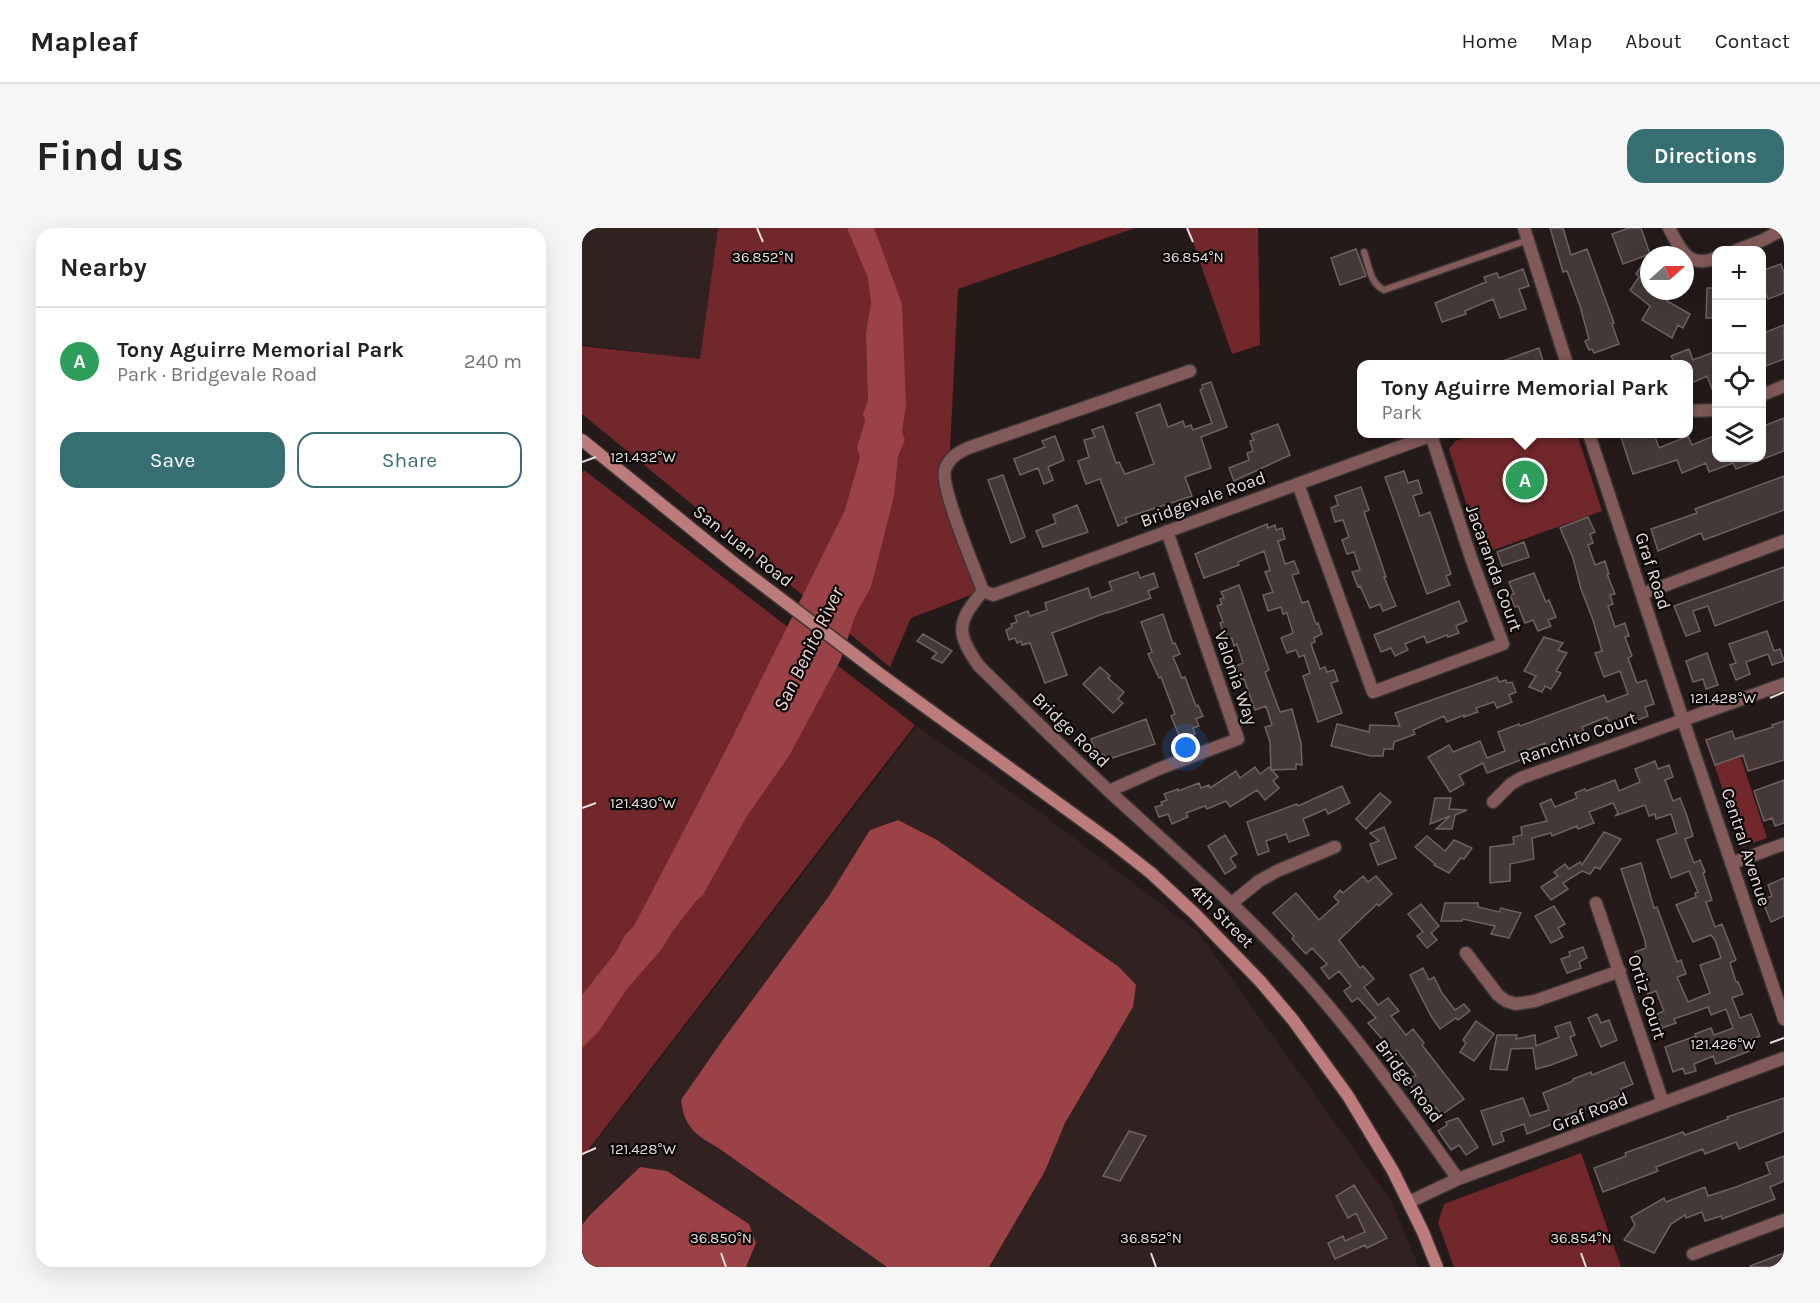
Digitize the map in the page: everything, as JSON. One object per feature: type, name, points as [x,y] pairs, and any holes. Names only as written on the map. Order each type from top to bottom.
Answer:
[{"type":"main road","name":"San Juan Road","points":[[582,440],[735,564],[884,677]]},
{"type":"main road","name":"4th Street","points":[[884,677],[1151,873],[1195,914],[1260,981],[1293,1020],[1347,1096],[1394,1172],[1437,1267]]},
{"type":"street","points":[[1669,228],[1682,252],[1690,259],[1704,263],[1712,260]]},
{"type":"street","points":[[1747,246],[1784,229]]},
{"type":"street","points":[[1526,234],[1566,360]]},
{"type":"street","points":[[983,591],[945,483],[945,470],[951,459],[968,448],[1190,371]]},
{"type":"street","points":[[1766,392],[1784,386]]},
{"type":"street","points":[[1693,411],[1712,410]]},
{"type":"street","name":"Bridgevale Road","points":[[983,591],[993,595],[1422,438]]},
{"type":"street","name":"Jacaranda Court","points":[[1298,484],[1373,692],[1503,645],[1471,558],[1434,438]]},
{"type":"street","name":"Graf Road","points":[[1590,438],[1683,720]]},
{"type":"street","name":"Valonia Way","points":[[1109,791],[1161,768],[1238,739],[1167,531]]},
{"type":"street","points":[[1642,594],[1784,541]]},
{"type":"street","name":"Bridge Road","points":[[983,591],[968,609],[961,634],[966,647],[979,666],[1109,791],[1232,903],[1294,967],[1347,1028],[1399,1095],[1458,1179]]},
{"type":"street","name":"Ranchito Court","points":[[1493,802],[1511,784],[1521,778],[1784,684]]},
{"type":"street","name":"Central Avenue","points":[[1683,720],[1731,863],[1780,995],[1784,1019]]},
{"type":"street","points":[[1731,863],[1784,844]]},
{"type":"street","points":[[1232,903],[1259,881],[1277,871],[1335,847]]},
{"type":"street","name":"Ortiz Court","points":[[1596,903],[1663,1103]]},
{"type":"street","points":[[1467,953],[1498,995],[1516,1004],[1535,1001],[1620,971]]},
{"type":"street","name":"Graf Road","points":[[1409,1202],[1458,1179],[1784,1058]]},
{"type":"street","points":[[1693,1254],[1784,1220]]},
{"type":"lane","points":[[1364,252],[1372,279],[1384,290],[1526,234]]},
{"type":"shaded area","points":[[582,228],[718,228],[700,359],[582,345]]},
{"type":"shaded area","points":[[718,228],[1135,228],[958,289],[950,450],[944,458],[976,593],[911,618],[890,667],[582,414],[582,346],[700,359]]},
{"type":"shaded area","points":[[1188,228],[1258,228],[1260,345],[1232,354]]},
{"type":"shaded area","points":[[1464,438],[1578,438],[1602,511],[1482,554],[1449,449],[1455,441]]},
{"type":"shaded area","points":[[584,470],[915,725],[582,1158],[582,473]]},
{"type":"shaded area","points":[[917,726],[1040,812],[1199,933],[1391,1201],[1419,1267],[582,1267],[582,1160]]},
{"type":"shaded area","points":[[1732,731],[1767,838],[1742,847],[1706,740]]},
{"type":"shaded area","points":[[1581,1153],[1621,1267],[1454,1267],[1438,1223],[1444,1204]]},
{"type":"water","name":"San Benito River","points":[[847,228],[874,228],[902,304],[906,404],[902,432],[905,440],[898,456],[894,496],[871,587],[855,616],[841,659],[789,756],[747,816],[703,895],[672,932],[661,950],[627,989],[599,1031],[582,1048],[582,995],[634,926],[731,740],[845,510],[860,457],[857,448],[868,400],[866,333],[871,303],[868,278]]},
{"type":"water","points":[[898,820],[937,840],[1119,967],[1136,985],[1133,1007],[1065,1123],[1045,1171],[989,1267],[887,1267],[697,1134],[685,1117],[681,1100],[829,896],[870,830]]},
{"type":"water","points":[[640,1167],[667,1171],[749,1224],[756,1243],[746,1267],[582,1267],[582,1225]]},
{"type":"building","points":[[1550,228],[1563,228],[1571,255],[1587,249],[1614,323],[1612,324],[1619,344],[1594,353],[1592,349],[1589,350],[1585,341],[1589,339],[1580,306],[1567,271],[1563,272]]},
{"type":"building","points":[[1629,228],[1641,228],[1647,246],[1640,246],[1640,258],[1623,264],[1612,234]]},
{"type":"building","points":[[1356,249],[1366,276],[1340,285],[1331,258]]},
{"type":"building","points":[[1781,264],[1784,273],[1784,293],[1768,299],[1766,294],[1766,269]]},
{"type":"building","points":[[1640,268],[1640,298],[1630,290],[1639,277],[1636,274]]},
{"type":"building","points":[[1523,269],[1529,286],[1519,289],[1526,309],[1500,318],[1493,299],[1465,311],[1466,314],[1442,322],[1435,303],[1486,282],[1484,277],[1497,273],[1499,278]]},
{"type":"building","points":[[1707,288],[1712,288],[1712,318],[1706,318]]},
{"type":"building","points":[[1642,300],[1668,300],[1690,314],[1683,328],[1678,325],[1672,338],[1642,320],[1650,306]]},
{"type":"building","points":[[1784,325],[1784,359],[1766,366],[1766,354],[1766,332]]},
{"type":"building","points":[[1539,348],[1543,360],[1505,360]]},
{"type":"building","points":[[1689,349],[1693,360],[1673,360],[1671,356]]},
{"type":"building","points":[[1712,353],[1712,354],[1712,389],[1707,376],[1693,382],[1693,360]]},
{"type":"building","points":[[1211,382],[1227,427],[1201,437],[1211,468],[1185,477],[1192,496],[1125,518],[1127,522],[1118,526],[1100,479],[1086,484],[1078,461],[1089,457],[1084,440],[1095,437],[1092,430],[1103,426],[1116,463],[1119,462],[1125,474],[1154,464],[1136,413],[1160,404],[1168,427],[1183,421],[1185,427],[1191,425],[1193,430],[1212,423],[1200,390],[1203,388],[1202,385]]},
{"type":"building","points":[[1784,418],[1784,451],[1766,458],[1766,425]]},
{"type":"building","points":[[1278,424],[1290,455],[1234,481],[1229,468],[1249,460],[1247,453],[1253,451],[1250,441],[1254,440],[1251,434]]},
{"type":"building","points":[[1055,436],[1064,460],[1048,467],[1053,480],[1044,484],[1038,468],[1020,475],[1014,459],[1045,447],[1042,441]]},
{"type":"building","points":[[1712,437],[1712,462],[1755,462],[1736,469],[1733,463],[1709,472],[1706,463],[1682,473],[1677,460],[1633,474],[1621,438],[1655,438],[1659,448],[1683,438],[1689,438],[1692,445]]},
{"type":"building","points":[[1404,471],[1408,483],[1418,480],[1422,493],[1413,496],[1420,516],[1430,512],[1451,574],[1446,576],[1450,585],[1427,594],[1385,477]]},
{"type":"building","points":[[1003,475],[1025,537],[1011,543],[988,480]]},
{"type":"building","points":[[1784,476],[1784,510],[1704,540],[1701,533],[1658,551],[1651,529],[1697,513],[1695,509]]},
{"type":"building","points":[[1361,487],[1369,510],[1364,512],[1386,577],[1384,577],[1396,606],[1383,611],[1380,604],[1370,608],[1360,586],[1358,587],[1352,572],[1360,570],[1354,552],[1347,554],[1342,540],[1349,537],[1343,520],[1335,522],[1331,508],[1338,505],[1335,496]]},
{"type":"building","points":[[1077,505],[1088,532],[1043,547],[1036,531],[1056,523],[1053,515]]},
{"type":"building","points":[[1588,517],[1595,532],[1590,534],[1593,543],[1588,545],[1595,565],[1605,561],[1609,574],[1607,574],[1615,594],[1610,595],[1613,604],[1608,606],[1615,627],[1625,623],[1629,636],[1625,637],[1632,656],[1628,658],[1637,683],[1646,680],[1654,704],[1645,707],[1648,716],[1635,721],[1634,717],[1611,727],[1607,717],[1582,727],[1586,735],[1548,750],[1545,743],[1520,753],[1523,759],[1487,773],[1483,763],[1459,775],[1464,784],[1450,792],[1428,757],[1449,745],[1453,752],[1480,741],[1487,758],[1505,751],[1498,732],[1604,695],[1607,702],[1628,694],[1620,671],[1604,677],[1595,653],[1602,651],[1593,620],[1581,589],[1573,558],[1560,528]]},
{"type":"building","points":[[1267,524],[1268,528],[1275,525],[1276,530],[1282,528],[1285,539],[1278,541],[1285,564],[1294,561],[1299,573],[1292,575],[1302,603],[1308,601],[1322,634],[1314,638],[1315,642],[1311,644],[1320,669],[1325,667],[1327,672],[1334,670],[1338,681],[1331,683],[1342,713],[1318,722],[1303,676],[1310,673],[1304,655],[1299,657],[1296,650],[1287,653],[1281,638],[1293,633],[1287,613],[1283,614],[1281,607],[1268,611],[1263,595],[1273,592],[1265,572],[1270,570],[1264,551],[1238,562],[1239,565],[1204,578],[1195,554]]},
{"type":"building","points":[[1524,542],[1529,557],[1502,566],[1497,552]]},
{"type":"building","points":[[1784,567],[1784,600],[1715,626],[1708,606],[1693,611],[1700,631],[1686,636],[1674,606]]},
{"type":"building","points":[[1138,572],[1140,578],[1154,573],[1158,587],[1148,591],[1151,598],[1052,633],[1067,675],[1045,683],[1030,643],[1022,645],[1021,641],[1017,643],[1015,638],[1009,640],[1006,630],[1012,627],[1011,624],[1017,622],[1015,616],[1028,611],[1030,616],[1047,610],[1045,603],[1088,588],[1091,598],[1112,590],[1109,582]]},
{"type":"building","points":[[1534,573],[1546,602],[1549,600],[1556,617],[1548,620],[1551,626],[1538,631],[1533,620],[1525,623],[1518,606],[1515,607],[1510,595],[1514,594],[1509,582]]},
{"type":"building","points":[[1239,585],[1269,670],[1265,672],[1280,712],[1292,709],[1301,743],[1302,765],[1296,764],[1296,769],[1272,770],[1278,777],[1273,781],[1279,788],[1265,800],[1257,790],[1230,807],[1226,801],[1207,809],[1205,806],[1186,813],[1188,817],[1172,824],[1168,814],[1159,817],[1155,807],[1167,800],[1164,794],[1199,783],[1201,788],[1209,785],[1210,788],[1236,771],[1240,778],[1255,767],[1260,774],[1269,767],[1271,770],[1270,742],[1265,727],[1272,725],[1266,706],[1255,710],[1244,679],[1241,680],[1236,666],[1243,663],[1237,644],[1234,646],[1232,638],[1226,640],[1217,606],[1222,604],[1220,599],[1224,598],[1221,592]]},
{"type":"building","points":[[1459,601],[1467,621],[1456,626],[1459,633],[1427,643],[1424,636],[1405,644],[1408,650],[1395,656],[1391,648],[1381,652],[1374,635]]},
{"type":"building","points":[[1163,614],[1173,644],[1175,643],[1180,654],[1173,657],[1203,716],[1196,719],[1199,726],[1193,728],[1195,734],[1181,740],[1171,716],[1175,714],[1161,677],[1159,678],[1148,654],[1152,652],[1141,622]]},
{"type":"building","points":[[1767,631],[1774,651],[1780,649],[1784,661],[1772,665],[1768,654],[1746,662],[1750,674],[1736,680],[1730,665],[1736,663],[1729,644]]},
{"type":"building","points":[[923,634],[952,651],[942,663],[932,658],[937,653],[917,641]]},
{"type":"building","points":[[1544,637],[1563,643],[1558,650],[1567,653],[1556,671],[1561,673],[1551,689],[1545,686],[1542,692],[1529,687],[1536,676],[1524,671]]},
{"type":"building","points":[[1707,653],[1718,685],[1706,689],[1703,679],[1693,682],[1686,661]]},
{"type":"building","points":[[1100,667],[1110,676],[1108,678],[1124,692],[1118,699],[1123,703],[1113,713],[1083,684]]},
{"type":"building","points":[[1497,677],[1499,682],[1506,680],[1507,683],[1512,682],[1516,692],[1509,695],[1512,702],[1497,708],[1494,702],[1476,708],[1478,712],[1447,722],[1444,716],[1413,730],[1415,734],[1394,742],[1393,749],[1384,749],[1383,756],[1371,756],[1331,746],[1337,724],[1369,732],[1370,725],[1400,726],[1395,713]]},
{"type":"building","points":[[1146,719],[1155,744],[1106,760],[1104,755],[1098,757],[1091,739]]},
{"type":"building","points":[[1784,721],[1784,760],[1748,771],[1743,755],[1715,765],[1706,740],[1732,731],[1735,739],[1773,727],[1772,725]]},
{"type":"building","points":[[1655,761],[1658,769],[1669,765],[1673,777],[1665,780],[1673,801],[1680,798],[1687,816],[1693,836],[1685,839],[1694,863],[1700,860],[1705,872],[1703,873],[1712,900],[1706,902],[1715,927],[1722,924],[1736,960],[1730,963],[1736,982],[1743,994],[1732,998],[1740,1018],[1751,1014],[1760,1036],[1748,1041],[1752,1050],[1716,1064],[1713,1056],[1694,1064],[1696,1071],[1685,1074],[1683,1068],[1673,1072],[1665,1047],[1711,1028],[1714,1035],[1733,1028],[1726,1009],[1711,1015],[1708,1007],[1674,1019],[1676,1023],[1662,1028],[1657,1014],[1664,1011],[1656,991],[1648,994],[1635,952],[1646,948],[1645,941],[1621,869],[1641,863],[1654,908],[1657,907],[1677,962],[1681,960],[1686,974],[1677,977],[1688,1002],[1710,993],[1700,965],[1721,958],[1715,940],[1711,935],[1693,942],[1676,905],[1696,897],[1695,893],[1698,892],[1689,871],[1671,878],[1657,840],[1677,833],[1671,814],[1656,819],[1655,814],[1649,816],[1645,805],[1615,816],[1618,813],[1613,803],[1589,812],[1594,823],[1578,829],[1577,826],[1552,836],[1551,833],[1532,838],[1534,859],[1510,864],[1510,881],[1490,883],[1490,847],[1514,844],[1513,837],[1522,835],[1521,827],[1547,821],[1540,804],[1551,799],[1555,807],[1577,798],[1575,793],[1615,780],[1619,791],[1640,782],[1635,769]]},
{"type":"building","points":[[1784,780],[1784,823],[1775,826],[1772,818],[1764,821],[1754,791]]},
{"type":"building","points":[[1342,786],[1350,803],[1328,814],[1326,809],[1303,819],[1309,835],[1289,842],[1286,834],[1266,841],[1269,851],[1258,855],[1247,822],[1297,804],[1298,806]]},
{"type":"building","points":[[1380,793],[1391,802],[1366,829],[1356,819]]},
{"type":"building","points":[[1435,798],[1451,798],[1449,809],[1467,810],[1455,815],[1452,829],[1436,829],[1450,816],[1430,824]]},
{"type":"building","points":[[1384,827],[1396,858],[1378,865],[1370,844],[1379,841],[1370,833]]},
{"type":"building","points":[[1604,832],[1621,839],[1600,869],[1595,867],[1590,874],[1582,871],[1563,883],[1568,889],[1551,900],[1541,887],[1558,876],[1554,872],[1565,864],[1569,869],[1580,862],[1582,865]]},
{"type":"building","points":[[1225,835],[1237,854],[1230,858],[1236,867],[1225,874],[1208,846]]},
{"type":"building","points":[[1427,836],[1445,851],[1454,840],[1472,848],[1449,873],[1434,865],[1415,847]]},
{"type":"building","points":[[1363,876],[1368,882],[1376,876],[1392,894],[1379,906],[1377,904],[1339,940],[1360,968],[1363,966],[1374,979],[1364,987],[1378,1005],[1388,998],[1399,1011],[1391,1016],[1406,1035],[1413,1029],[1424,1043],[1422,1045],[1464,1099],[1441,1115],[1436,1107],[1430,1111],[1407,1081],[1416,1075],[1397,1050],[1388,1057],[1380,1047],[1384,1044],[1382,1039],[1368,1023],[1376,1018],[1358,998],[1352,1002],[1344,991],[1351,986],[1339,971],[1329,979],[1321,968],[1327,964],[1312,948],[1306,954],[1292,939],[1294,936],[1273,913],[1296,893],[1319,920],[1339,902],[1334,897],[1340,890],[1343,893]]},
{"type":"building","points":[[1784,878],[1784,916],[1771,922],[1762,900],[1772,896],[1768,885]]},
{"type":"building","points":[[1445,903],[1478,903],[1478,907],[1499,912],[1501,908],[1521,913],[1509,938],[1491,934],[1495,926],[1463,919],[1462,921],[1441,921]]},
{"type":"building","points":[[1421,904],[1439,926],[1431,933],[1437,940],[1427,948],[1417,936],[1423,932],[1408,914]]},
{"type":"building","points":[[1554,906],[1565,924],[1558,928],[1563,937],[1551,943],[1535,916]]},
{"type":"building","points":[[1583,947],[1587,958],[1579,962],[1581,968],[1567,973],[1561,959],[1570,956],[1569,952]]},
{"type":"building","points":[[1423,968],[1429,980],[1434,977],[1442,993],[1455,1010],[1464,1004],[1470,1011],[1440,1029],[1410,975]]},
{"type":"building","points":[[1597,1014],[1601,1023],[1609,1020],[1617,1040],[1601,1047],[1588,1018]]},
{"type":"building","points":[[1476,1021],[1494,1034],[1474,1061],[1460,1052],[1466,1043],[1463,1040]]},
{"type":"building","points":[[1570,1022],[1575,1035],[1570,1037],[1577,1055],[1536,1069],[1533,1048],[1511,1049],[1507,1070],[1490,1069],[1497,1035],[1517,1035],[1516,1039],[1535,1035],[1536,1046],[1559,1037],[1555,1027]]},
{"type":"building","points":[[1624,1062],[1633,1084],[1621,1089],[1623,1094],[1567,1115],[1568,1118],[1527,1134],[1524,1124],[1501,1132],[1504,1141],[1493,1145],[1481,1111],[1523,1098],[1530,1116],[1549,1110],[1543,1093],[1591,1072],[1592,1075]]},
{"type":"building","points":[[1784,1098],[1784,1131],[1739,1149],[1736,1142],[1705,1154],[1703,1149],[1656,1167],[1658,1171],[1603,1192],[1594,1168],[1626,1156],[1625,1153],[1683,1132],[1685,1135],[1728,1119],[1727,1117]]},
{"type":"building","points":[[1458,1118],[1478,1147],[1466,1155],[1459,1145],[1451,1150],[1438,1131],[1447,1125],[1446,1122]]},
{"type":"building","points":[[1129,1131],[1146,1136],[1120,1181],[1103,1176]]},
{"type":"building","points":[[1784,1156],[1784,1181],[1770,1187],[1775,1199],[1722,1219],[1721,1216],[1705,1221],[1702,1212],[1686,1218],[1685,1215],[1671,1224],[1654,1253],[1624,1240],[1635,1225],[1631,1217],[1664,1198],[1666,1202],[1705,1187],[1708,1196],[1736,1187],[1770,1174],[1766,1163]]},
{"type":"building","points":[[1354,1185],[1387,1238],[1335,1259],[1328,1243],[1343,1236],[1345,1241],[1365,1232],[1356,1213],[1348,1218],[1336,1196]]},
{"type":"building","points":[[1784,1253],[1784,1267],[1750,1267],[1750,1266]]},
{"type":"place","name":"Tony Aguirre Memorial Park","points":[[1525,480]]}]
